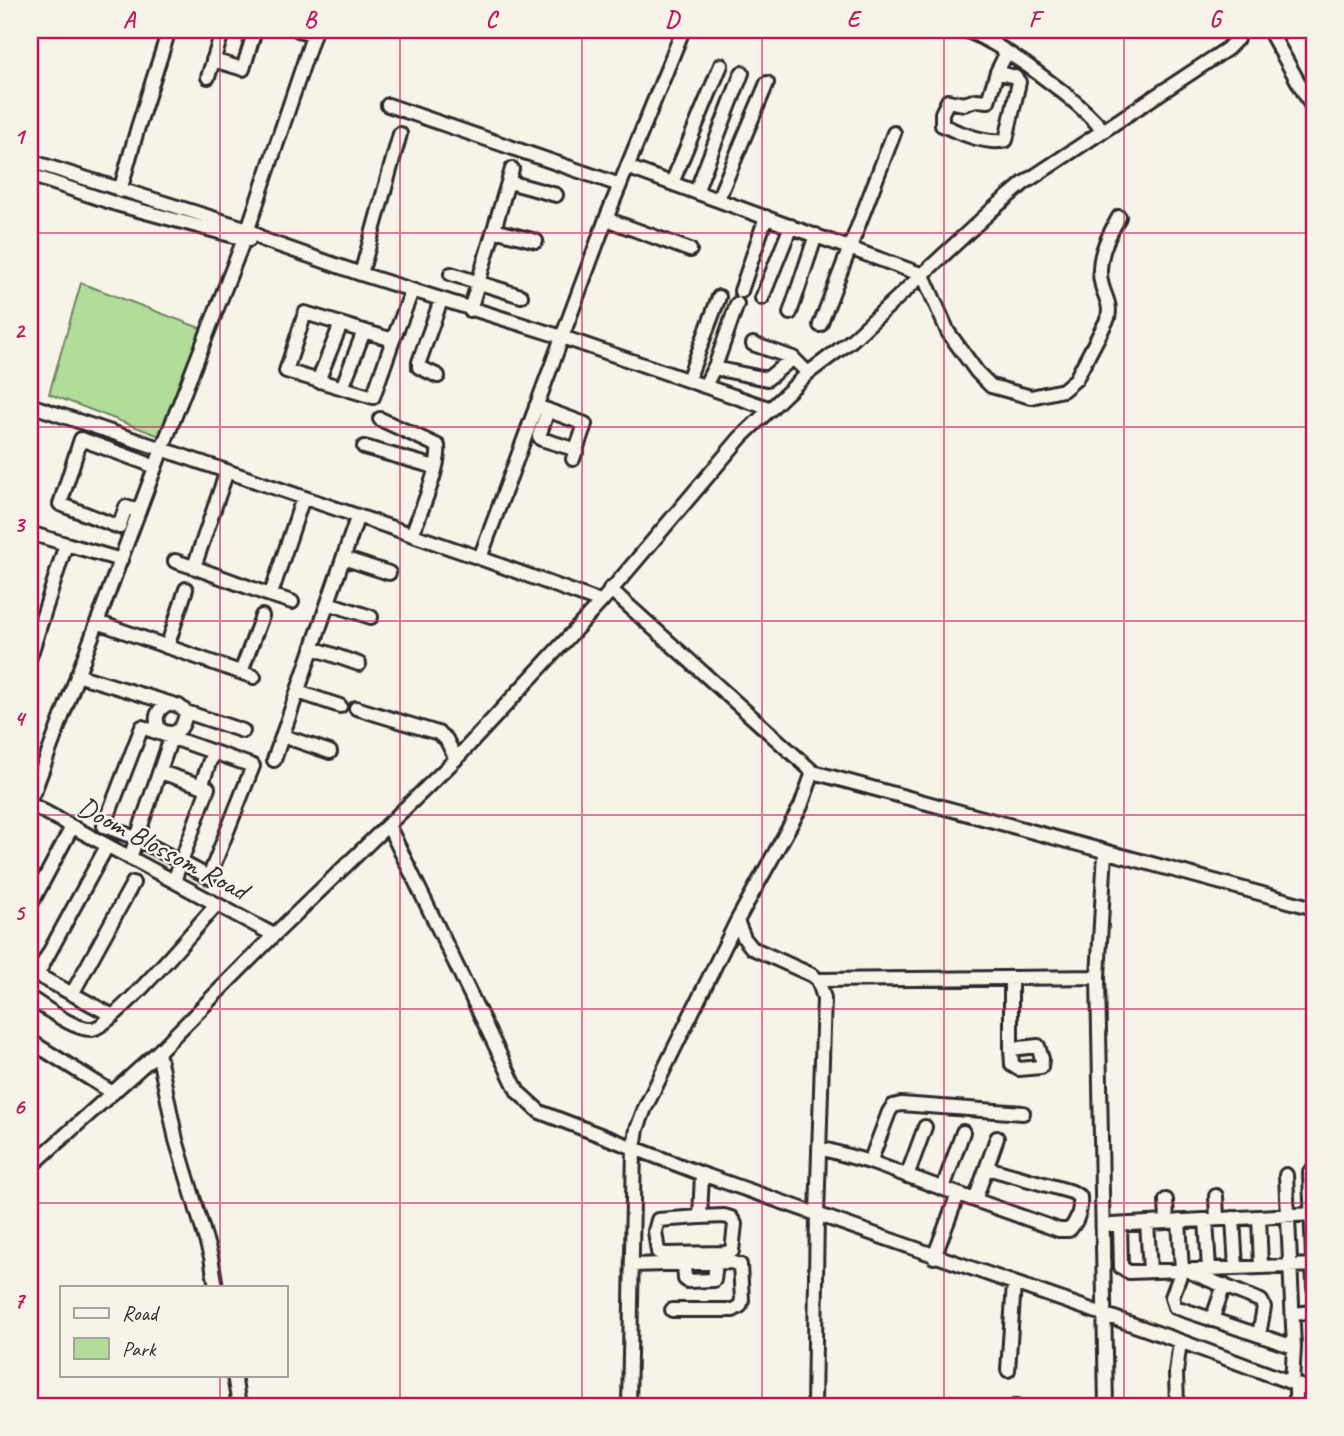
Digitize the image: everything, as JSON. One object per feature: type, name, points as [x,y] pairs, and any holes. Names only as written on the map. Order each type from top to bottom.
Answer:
[{"type":"street","points":[[121,191],[169,30]]},
{"type":"street","points":[[208,77],[223,30]]},
{"type":"street","points":[[213,60],[243,69],[255,30]]},
{"type":"street","points":[[30,798],[246,234],[314,32],[298,30]]},
{"type":"street","points":[[480,558],[542,408],[562,337],[606,219],[683,30]]},
{"type":"street","points":[[965,30],[990,40],[1071,97],[1104,131]]},
{"type":"street","points":[[1269,30],[1314,110]]},
{"type":"street","points":[[30,1167],[158,1052],[274,935],[456,759],[601,602],[741,437],[808,373],[852,340],[1024,183],[1227,49],[1238,33]]},
{"type":"street","points":[[997,72],[1015,77],[1019,82],[1006,140],[1001,142],[985,139],[942,124],[942,113],[948,101],[964,104],[976,100],[988,101],[997,72],[1007,52]]},
{"type":"street","points":[[672,183],[721,65]]},
{"type":"street","points":[[696,192],[742,73]]},
{"type":"street","points":[[718,199],[767,83]]},
{"type":"street","points":[[388,105],[620,185]]},
{"type":"street","points":[[820,325],[894,133]]},
{"type":"street","points":[[361,274],[400,134]]},
{"type":"street","points":[[30,161],[361,274],[562,337],[771,408]]},
{"type":"street","points":[[627,167],[923,275],[948,332],[985,381],[991,386],[1031,397],[1070,387],[1108,318],[1110,308],[1100,277],[1100,260],[1107,237],[1119,217]]},
{"type":"street","points":[[30,175],[116,204],[246,234]]},
{"type":"street","points":[[470,310],[511,175],[556,195]]},
{"type":"street","points":[[741,291],[766,217]]},
{"type":"street","points":[[606,219],[690,250]]},
{"type":"street","points":[[762,298],[791,226]]},
{"type":"street","points":[[494,230],[536,241]]},
{"type":"street","points":[[790,313],[816,234]]},
{"type":"street","points":[[451,274],[521,296]]},
{"type":"street","points":[[393,340],[305,313],[286,371],[373,397],[412,290]]},
{"type":"street","points":[[688,380],[719,297]]},
{"type":"street","points":[[438,376],[419,367],[419,362],[441,300]]},
{"type":"street","points":[[705,386],[737,304]]},
{"type":"street","points":[[318,380],[341,324]]},
{"type":"street","points":[[342,388],[364,331]]},
{"type":"street","points":[[753,344],[793,358],[808,373]]},
{"type":"street","points":[[714,368],[766,379],[793,358]]},
{"type":"street","points":[[30,405],[480,558],[601,602]]},
{"type":"street","points":[[542,408],[584,424],[575,454],[541,439],[542,408]]},
{"type":"street","points":[[380,419],[438,446],[435,467],[412,535]]},
{"type":"street","points":[[139,511],[125,507],[119,527],[60,504],[82,439],[155,468]]},
{"type":"street","points":[[364,447],[435,467]]},
{"type":"street","points":[[196,568],[195,564],[227,471]]},
{"type":"street","points":[[267,594],[272,591],[303,498]]},
{"type":"street","points":[[274,760],[357,518]]},
{"type":"street","points":[[30,533],[121,560]]},
{"type":"street","points":[[30,657],[36,616],[66,544]]},
{"type":"street","points":[[343,558],[389,573]]},
{"type":"street","points":[[175,561],[292,602]]},
{"type":"street","points":[[167,647],[186,589]]},
{"type":"street","points":[[610,589],[813,772],[1314,908]]},
{"type":"street","points":[[328,603],[371,618]]},
{"type":"street","points":[[97,622],[248,675],[262,616]]},
{"type":"street","points":[[313,648],[359,664]]},
{"type":"street","points":[[78,675],[179,706],[186,712],[243,731]]},
{"type":"street","points":[[298,692],[340,706]]},
{"type":"street","points":[[168,704],[160,709],[156,718],[159,729],[163,732],[169,734],[179,731],[185,722],[186,712]]},
{"type":"street","points":[[356,708],[439,733],[446,739],[456,759]]},
{"type":"street","points":[[142,727],[171,738],[253,766],[209,877],[136,838],[104,826],[142,727]]},
{"type":"street","points":[[283,736],[330,752]]},
{"type":"street","points":[[130,858],[171,738]]},
{"type":"street","points":[[201,786],[213,752]]},
{"type":"street","points":[[160,772],[208,788],[174,881]]},
{"type":"street","points":[[629,1406],[634,1148],[637,1129],[737,921],[801,806],[813,772]]},
{"type":"street","name":"Doom Blossom Road","points":[[30,804],[274,935]]},
{"type":"street","points":[[388,825],[518,1092],[540,1112],[702,1174],[1180,1341],[1314,1391]]},
{"type":"street","points":[[30,906],[72,827]]},
{"type":"street","points":[[107,846],[34,973],[113,1016]]},
{"type":"street","points":[[1105,852],[1098,977],[1106,1406]]},
{"type":"street","points":[[72,994],[133,883]]},
{"type":"street","points":[[30,998],[74,1025],[85,1028],[101,1026],[217,904]]},
{"type":"street","points":[[737,921],[744,938],[752,948],[818,980],[1098,977]]},
{"type":"street","points":[[1011,979],[1011,1049]]},
{"type":"street","points":[[814,1406],[824,998],[818,980]]},
{"type":"street","points":[[30,1041],[113,1093]]},
{"type":"street","points":[[158,1052],[176,1140],[211,1257],[216,1286]]},
{"type":"street","points":[[870,1162],[893,1106],[901,1104],[1023,1113]]},
{"type":"street","points":[[906,1176],[925,1127]]},
{"type":"street","points":[[943,1188],[963,1132]]},
{"type":"street","points":[[975,1199],[996,1138]]},
{"type":"street","points":[[820,1147],[870,1162],[1059,1230],[1069,1230],[1076,1223],[1080,1197],[1072,1192],[987,1168]]},
{"type":"street","points":[[1310,1172],[1314,1287]]},
{"type":"street","points":[[699,1217],[702,1174]]},
{"type":"street","points":[[1286,1175],[1296,1406]]},
{"type":"street","points":[[934,1257],[958,1194]]},
{"type":"street","points":[[1209,1269],[1216,1196]]},
{"type":"street","points":[[1166,1200],[1184,1270],[1172,1297],[1173,1304],[1183,1310],[1294,1347]]},
{"type":"street","points":[[1104,1226],[1313,1214]]},
{"type":"street","points":[[699,1217],[732,1218],[735,1234],[732,1251],[665,1254],[658,1251],[655,1231],[658,1220],[699,1217]]},
{"type":"street","points":[[1259,1217],[1261,1268]]},
{"type":"street","points":[[1233,1219],[1236,1268]]},
{"type":"street","points":[[1147,1223],[1150,1271]]},
{"type":"street","points":[[1119,1225],[1121,1267],[1129,1272],[1314,1265]]},
{"type":"street","points":[[632,1265],[740,1265],[740,1306],[733,1310],[672,1310]]},
{"type":"street","points":[[1184,1270],[1261,1301],[1264,1307],[1259,1335]]},
{"type":"street","points":[[1008,1370],[1018,1322],[1014,1284]]},
{"type":"street","points":[[1212,1320],[1224,1286]]},
{"type":"street","points":[[1293,1314],[1314,1312]]},
{"type":"street","points":[[1177,1406],[1176,1373],[1180,1341]]},
{"type":"street","points":[[234,1376],[239,1406]]},
{"type":"green space","points":[[81,283],[203,329],[162,437],[49,394]]}]
